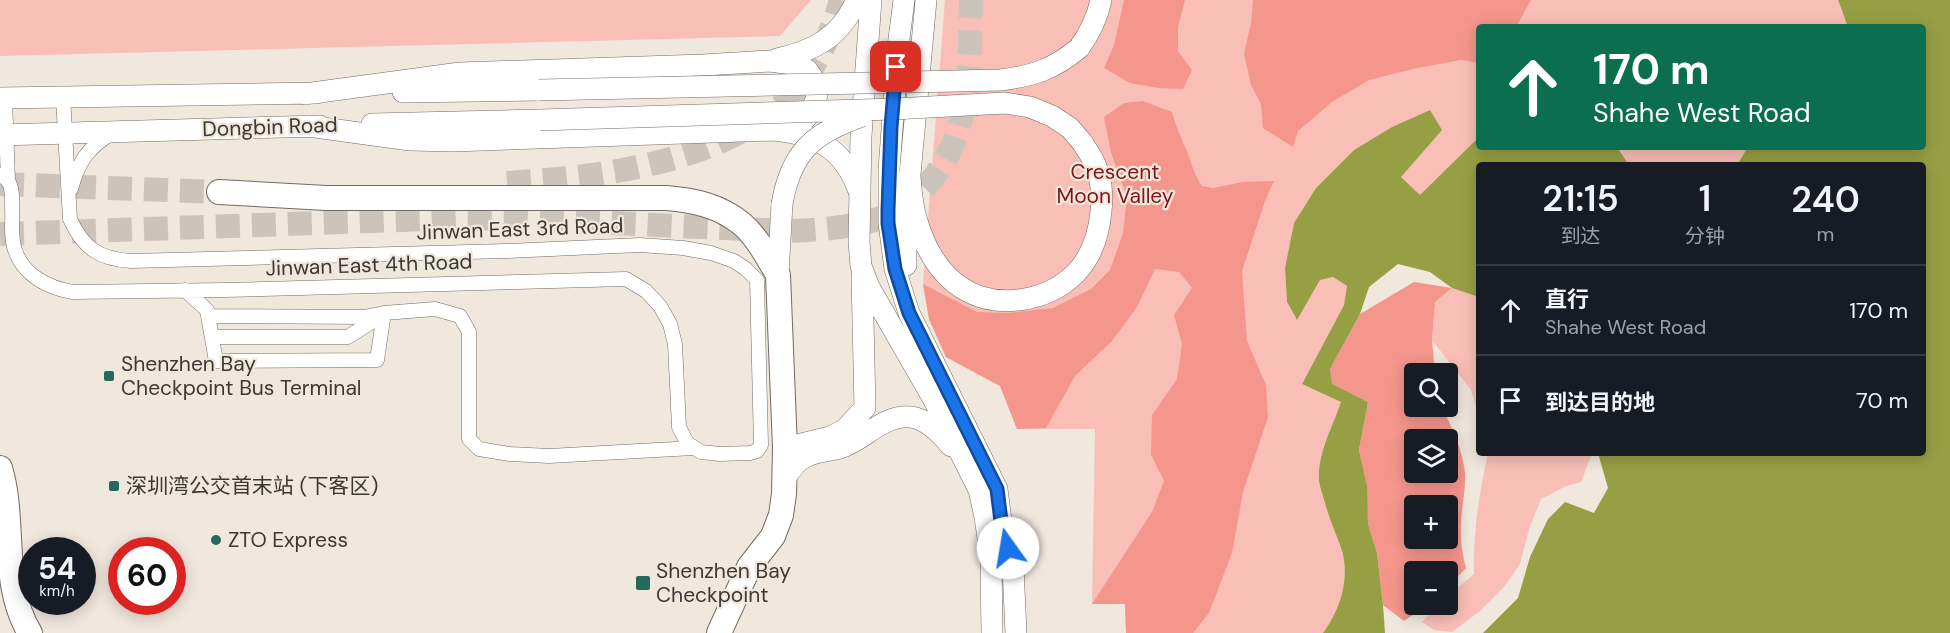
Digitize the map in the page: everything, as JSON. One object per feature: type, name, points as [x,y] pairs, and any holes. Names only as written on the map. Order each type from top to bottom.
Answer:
[{"type":"highway","points":[[507,183],[219,192],[326,198],[629,197],[691,200],[714,207],[743,225],[762,249],[778,275],[786,477],[781,516],[773,536],[749,567],[719,633]]},
{"type":"highway","points":[[0,468],[7,498],[8,556],[14,601],[30,633]]},
{"type":"main road","points":[[770,61],[798,54],[822,42],[839,30],[849,17],[857,0]]},
{"type":"main road","points":[[785,448],[830,437],[844,430],[865,408],[860,193],[861,136],[871,0]]},
{"type":"main road","points":[[904,0],[891,127],[888,223],[895,269],[909,313],[997,489],[1002,529],[1013,567],[1016,633]]},
{"type":"main road","points":[[909,313],[905,242],[926,0]]},
{"type":"main road","name":"Dongbin Road","points":[[3,98],[1001,80],[1023,77],[1046,70],[1079,48],[1091,32],[1101,0]]},
{"type":"main road","points":[[305,94],[460,73],[770,61],[800,65],[814,80],[817,91],[816,100],[804,120],[795,125],[773,130]]},
{"type":"main road","points":[[778,275],[782,204],[792,166],[804,150],[821,134],[866,114],[893,109],[1005,103],[1030,107],[1052,116],[1070,128],[1094,161],[1100,179],[1102,200],[1095,241],[1087,258],[1075,273],[1060,285],[1040,295],[1017,300],[998,300],[979,296],[962,288],[940,268],[932,255],[917,222],[910,176]]},
{"type":"main road","name":"Dongbin Road","points":[[3,135],[893,109]]},
{"type":"main road","points":[[308,126],[410,140],[453,141],[773,130],[801,134],[826,145],[846,164],[860,193]]},
{"type":"main road","points":[[861,266],[869,287],[934,400],[979,490],[991,559],[992,633]]},
{"type":"main road","points":[[786,477],[794,465],[804,457],[840,447],[867,435],[885,421],[901,417],[913,417],[924,421],[942,435],[967,463]]},
{"type":"main road","points":[[783,424],[802,438],[815,441]]},
{"type":"street","points":[[63,97],[69,206]]},
{"type":"street","name":"Jinwan East 4th Road","points":[[3,98],[4,178],[11,193],[15,251],[28,270],[47,285],[73,292],[626,279],[646,291],[660,306],[670,324],[675,344],[679,427],[681,435],[693,448]]},
{"type":"street","points":[[69,206],[70,189],[86,154],[98,142],[114,132]]},
{"type":"street","name":"Jinwan East 3rd Road","points":[[69,206],[70,219],[76,233],[87,246],[113,259],[131,261],[640,245],[683,248],[711,253],[734,261],[757,280],[762,445],[757,451],[731,454],[709,454],[693,448]]},
{"type":"street","points":[[185,290],[207,310],[216,361],[377,360],[384,313]]},
{"type":"street","points":[[209,316],[363,317],[435,309],[460,316],[469,332],[469,439],[479,449],[510,454],[549,456],[693,448]]},
{"type":"street","points":[[213,338],[348,338],[384,313]]},
{"type":"green space","points":[[0,0],[811,0],[780,36],[0,56]]},
{"type":"green space","name":"Crescent Moon Valley","points":[[945,0],[1838,0],[1847,24],[1476,24],[1476,140],[1420,196],[1401,177],[1430,110],[1392,127],[1354,150],[1316,188],[1294,223],[1285,268],[1287,302],[1296,319],[1320,280],[1333,277],[1347,286],[1344,305],[1302,384],[1342,402],[1326,440],[1319,471],[1321,489],[1340,545],[1345,572],[1339,604],[1323,633],[1126,633],[1125,604],[1092,604],[1095,429],[1017,429],[1000,386],[946,357],[929,319],[923,284]]},
{"type":"green space","points":[[1619,150],[1746,150],[1739,162],[1627,162]]},
{"type":"green space","points":[[1452,288],[1476,295],[1476,406],[1471,390],[1458,373],[1458,363],[1450,363],[1432,340],[1435,302]]},
{"type":"green space","points":[[1487,456],[1591,456],[1581,482],[1566,486],[1541,499],[1529,529],[1520,564],[1503,588],[1480,611],[1452,632],[1434,630],[1422,622],[1429,615],[1458,615],[1458,588],[1474,574],[1477,513]]},
{"type":"shaded area","points":[[1124,0],[1185,0],[1178,27],[1178,51],[1192,70],[1183,89],[1158,88],[1130,83],[1104,68],[1114,45]]},
{"type":"shaded area","points":[[1253,0],[1531,0],[1518,24],[1476,24],[1476,62],[1461,60],[1369,80],[1332,102],[1298,131],[1293,147],[1263,128],[1261,104],[1251,85],[1244,54],[1251,23]]},
{"type":"shaded area","points":[[1838,0],[1950,0],[1950,633],[1483,633],[1518,598],[1530,557],[1548,519],[1565,502],[1594,513],[1608,488],[1599,456],[1926,456],[1926,162],[1739,162],[1746,150],[1926,150],[1926,24],[1847,24]]},
{"type":"shaded area","points":[[1143,101],[1172,112],[1202,186],[1213,188],[1243,182],[1274,181],[1242,271],[1247,341],[1266,385],[1268,417],[1243,492],[1232,553],[1209,613],[1193,633],[1126,633],[1125,604],[1092,604],[1152,512],[1164,481],[1151,455],[1152,415],[1177,379],[1182,344],[1174,315],[1192,288],[1179,272],[1155,269],[1137,307],[1112,341],[1075,376],[1046,428],[1017,429],[1000,386],[946,357],[929,319],[923,284],[977,312],[1007,313],[1053,308],[1091,289],[1110,270],[1123,233],[1127,197],[1111,153],[1104,117],[1124,103]]},
{"type":"shaded area","points":[[1430,110],[1442,130],[1401,177],[1420,195],[1476,140],[1476,150],[1619,150],[1627,162],[1476,162],[1476,296],[1452,288],[1430,272],[1398,264],[1369,287],[1360,314],[1330,369],[1332,384],[1368,402],[1359,450],[1367,487],[1368,524],[1377,553],[1385,633],[1323,633],[1339,604],[1345,572],[1342,551],[1319,481],[1320,460],[1341,402],[1302,384],[1344,305],[1347,286],[1333,277],[1320,280],[1297,320],[1287,302],[1285,268],[1294,223],[1316,188],[1354,150],[1392,127]]},
{"type":"shaded area","points":[[1414,282],[1452,288],[1435,302],[1432,340],[1434,363],[1404,363],[1404,417],[1447,417],[1453,429],[1404,429],[1404,483],[1458,483],[1458,443],[1465,472],[1461,534],[1466,568],[1458,576],[1458,561],[1404,561],[1404,615],[1413,615],[1404,621],[1383,605],[1377,553],[1368,524],[1366,487],[1359,450],[1368,402],[1331,384],[1330,369],[1360,314]]},
{"type":"tunnel","points":[[507,183],[591,175],[646,165],[700,150],[750,127],[774,112],[798,89],[824,47],[841,0]]},
{"type":"tunnel","points":[[0,234],[459,218],[788,231],[856,225],[890,214],[911,201],[937,172],[950,151],[965,102],[970,51],[971,0]]},
{"type":"tunnel","points":[[0,184],[219,192]]},
{"type":"place","name":"Shenzhen Bay Checkpoint Bus Terminal","points":[[109,376]]},
{"type":"place","name":"深圳湾公交首末站 (下客区)","points":[[114,486]]},
{"type":"place","name":"ZTO Express","points":[[216,540]]},
{"type":"place","name":"Shenzhen Bay Checkpoint","points":[[643,583]]},
{"type":"route","points":[[896,67],[888,210],[895,269],[909,313],[997,489],[1002,529],[1008,548]]}]
